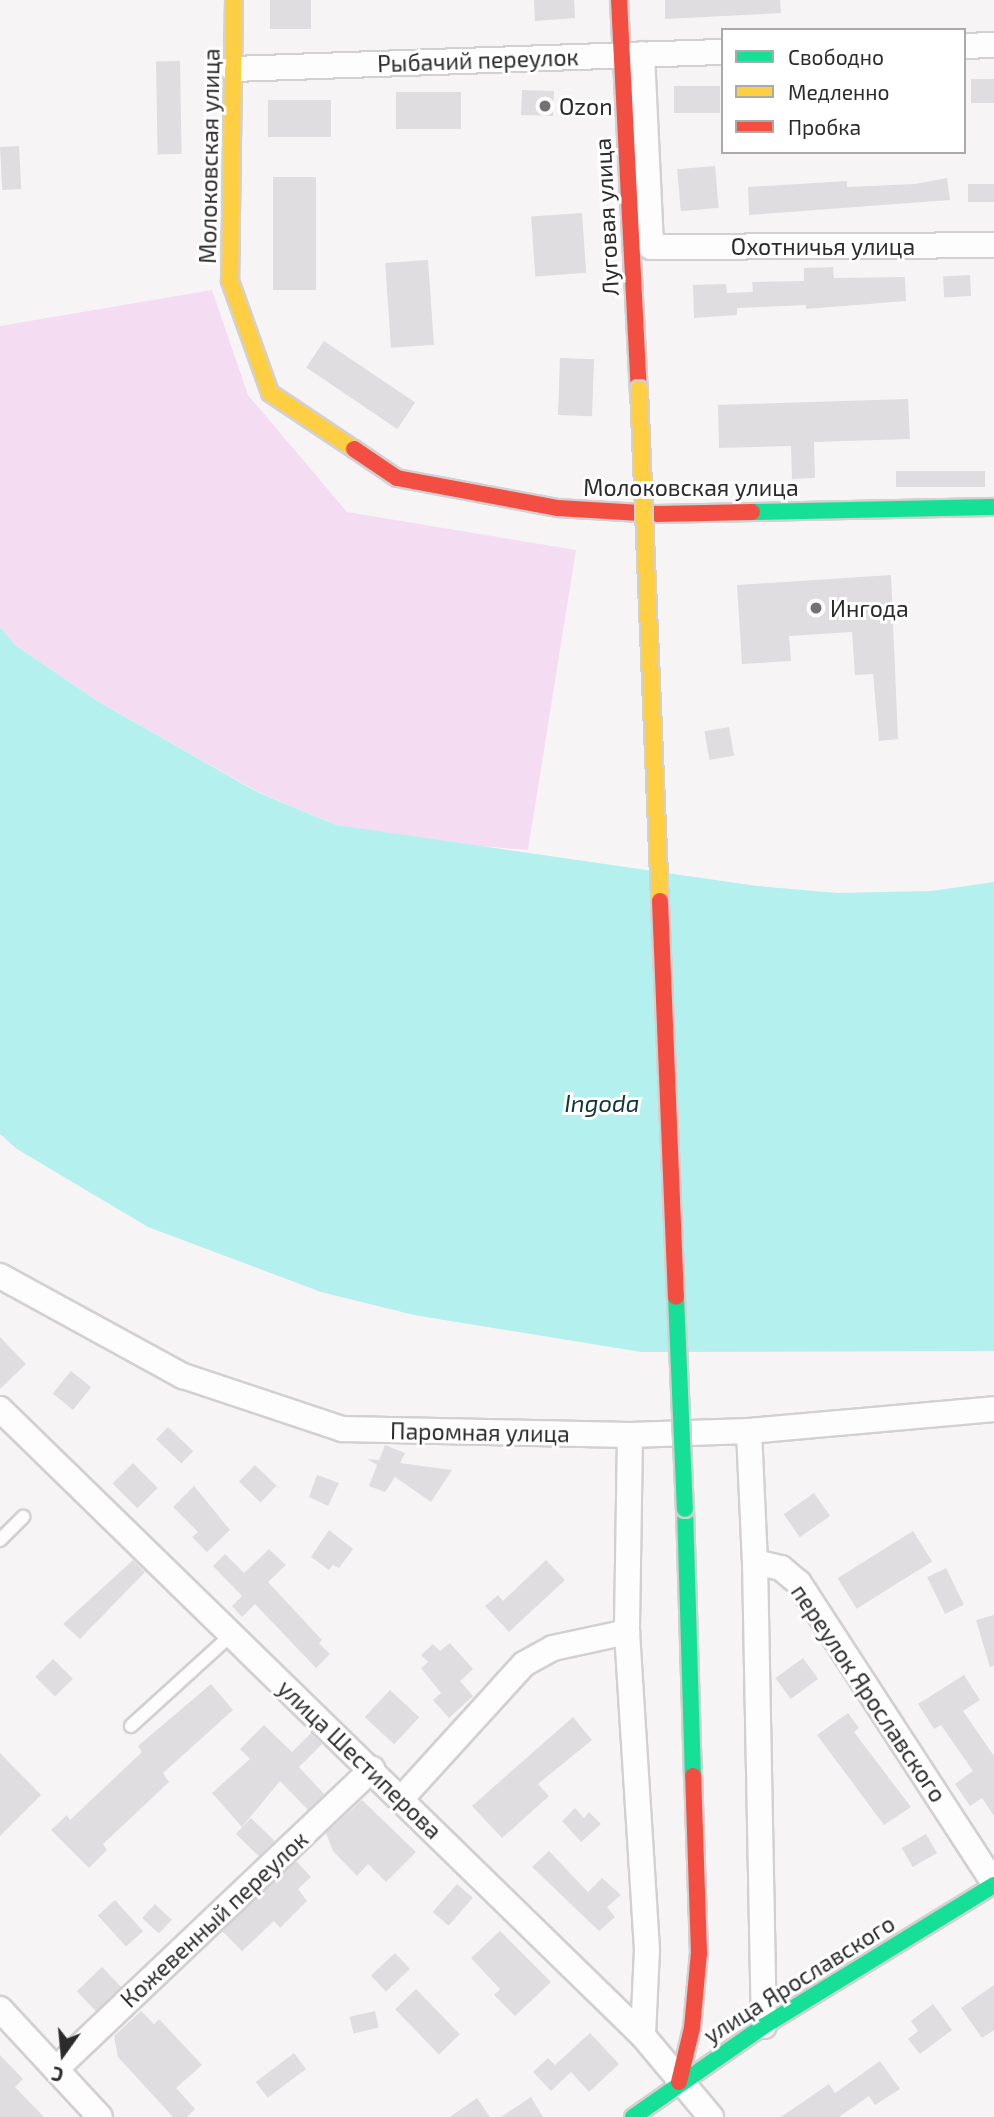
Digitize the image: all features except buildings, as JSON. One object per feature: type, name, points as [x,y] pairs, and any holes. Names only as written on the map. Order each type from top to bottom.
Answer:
[{"type":"street","name":"Молоковская улица","points":[[234,0],[230,281],[270,393],[397,478],[558,508],[657,514],[994,507]]},
{"type":"street","name":"Луговая улица","points":[[618,0],[631,55],[639,389],[685,1509],[699,1953],[692,2028],[678,2081]]},
{"type":"street","points":[[966,46],[994,45]]},
{"type":"street","name":"Рыбачий переулок","points":[[233,69],[721,52]]},
{"type":"street","name":"Охотничья улица","points":[[631,55],[651,247],[994,245]]},
{"type":"street","name":"Паромная улица","points":[[0,1276],[183,1376],[342,1429],[630,1435],[749,1431],[994,1409]]},
{"type":"street","name":"улица Шестиперова","points":[[0,1409],[402,1798],[643,2036],[678,2081],[711,2117]]},
{"type":"street","points":[[749,1431],[755,1562],[764,2026]]},
{"type":"street","points":[[630,1435],[627,1632],[648,1950],[643,2036]]},
{"type":"street","name":"переулок Ярославского","points":[[755,1562],[781,1568],[799,1583],[994,1884]]},
{"type":"street","points":[[402,1798],[524,1664],[552,1648],[627,1632]]},
{"type":"street","name":"Кожевенный переулок","points":[[56,2069],[372,1769]]},
{"type":"street","name":"улица Ярославского","points":[[633,2117],[678,2081],[994,1884]]},
{"type":"street","points":[[0,2009],[100,2117]]},
{"type":"lane","points":[[0,1540],[23,1517]]},
{"type":"lane","points":[[131,1726],[231,1635]]},
{"type":"shaded area","points":[[212,290],[248,395],[347,512],[576,550],[528,850],[432,842],[336,825],[258,792],[97,701],[15,645],[0,627],[0,326]]},
{"type":"water","name":"Ingoda","points":[[0,627],[15,645],[97,701],[257,792],[336,825],[757,886],[838,893],[931,891],[994,882],[994,1351],[641,1352],[414,1315],[321,1292],[148,1227],[17,1149],[0,1134]]},
{"type":"traffic: fast","points":[[752,512],[994,507]]},
{"type":"traffic: fast","points":[[676,1297],[685,1509]]},
{"type":"traffic: fast","points":[[685,1509],[693,1776]]},
{"type":"traffic: fast","points":[[633,2117],[764,2026],[994,1885]]},
{"type":"traffic: slow","points":[[234,0],[230,281],[270,393],[354,449]]},
{"type":"traffic: slow","points":[[639,389],[660,901]]},
{"type":"traffic: jam","points":[[619,0],[639,389]]},
{"type":"traffic: jam","points":[[354,449],[397,478],[558,508],[657,514],[752,512]]},
{"type":"traffic: jam","points":[[660,901],[676,1297]]},
{"type":"traffic: jam","points":[[679,2082],[692,2028],[699,1953],[693,1776]]},
{"type":"place","name":"Ozon","points":[[545,106]]},
{"type":"place","name":"Ингода","points":[[816,608]]}]
